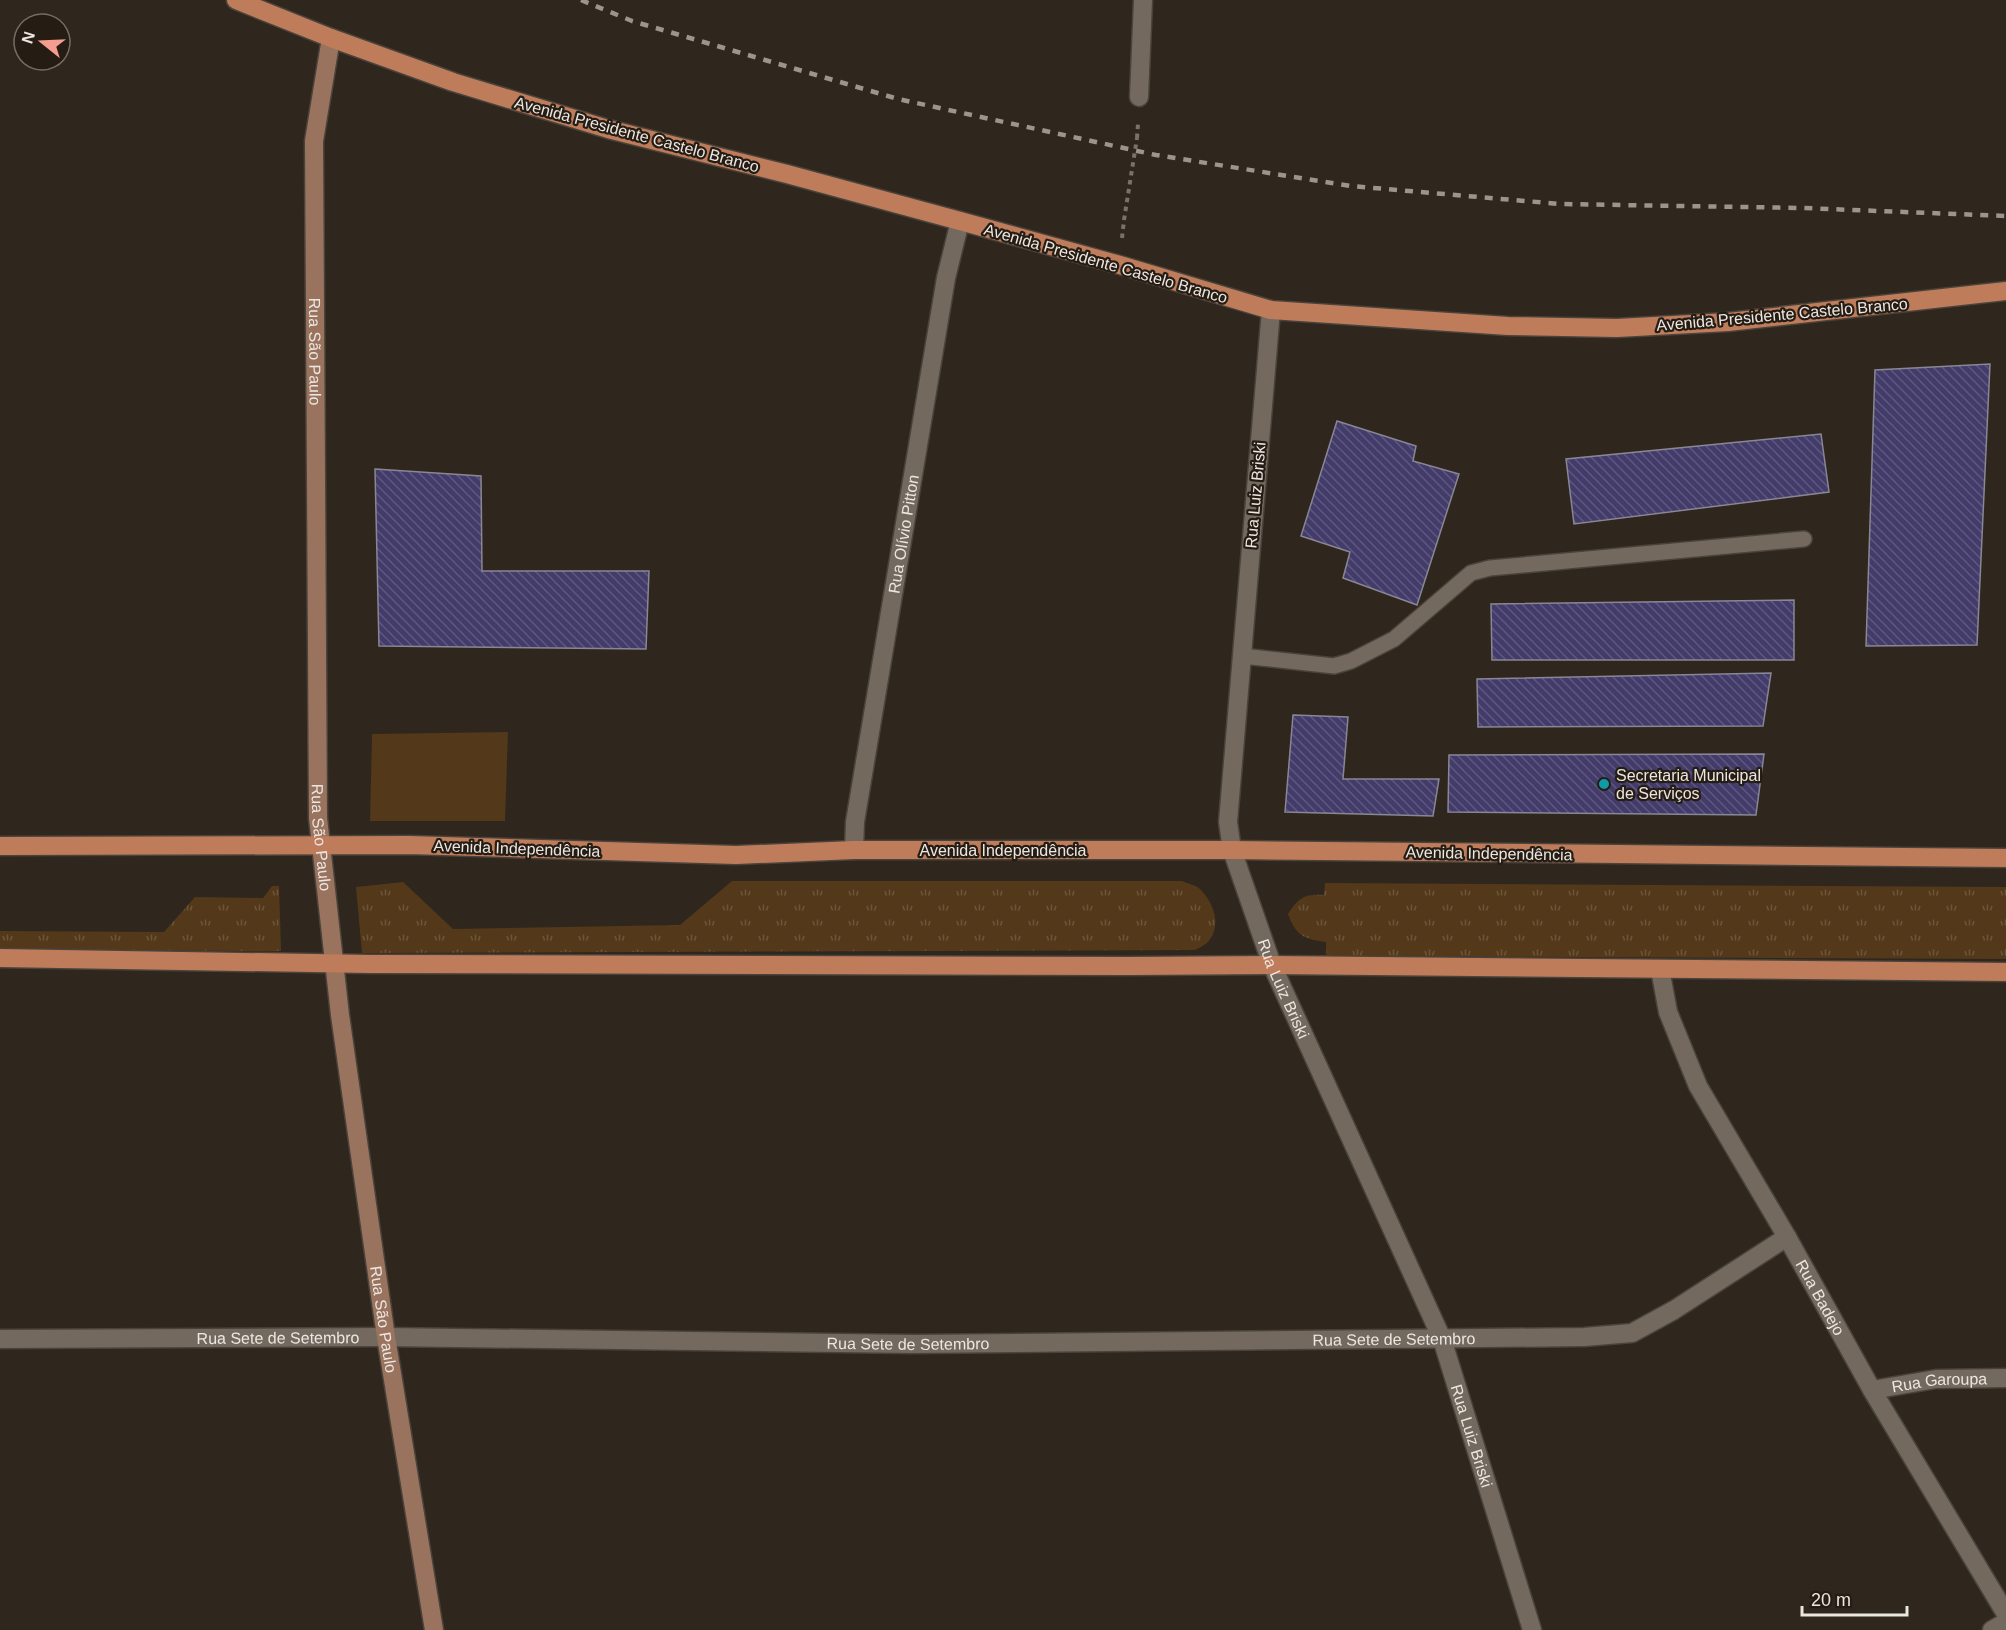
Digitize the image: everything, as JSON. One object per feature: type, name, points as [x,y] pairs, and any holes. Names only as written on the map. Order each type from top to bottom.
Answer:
[{"type":"main road","name":"Avenida Presidente Castelo Branco","points":[[236,0],[331,38],[453,82],[608,129],[960,221],[1271,310],[1508,326],[1617,328],[1728,322],[2006,291]]},
{"type":"main road","name":"Avenida Independência","points":[[0,846],[410,845],[736,855],[854,850],[1232,850],[2006,858]]},
{"type":"main road","points":[[0,958],[334,963],[1272,965],[2006,972]]},
{"type":"street","points":[[1139,97],[1143,0]]},
{"type":"street","name":"Rua São Paulo","points":[[331,38],[314,141],[318,818],[334,963],[386,1337],[434,1630]]},
{"type":"street","name":"Rua Olívio Pitton","points":[[854,850],[855,822],[946,278],[960,221]]},
{"type":"street","name":"Rua Luiz Briski","points":[[1271,310],[1228,822],[1232,850],[1272,965],[1442,1339],[1532,1630]]},
{"type":"street","name":"Rua Badejo","points":[[1660,969],[1668,1012],[1698,1086],[1787,1237],[1872,1390],[2006,1614]]},
{"type":"street","name":"Rua Sete de Setembro","points":[[0,1339],[386,1337],[913,1344],[1584,1337],[1632,1333],[1674,1310],[1787,1237]]},
{"type":"street","name":"Rua Garoupa","points":[[1872,1390],[1936,1379],[2006,1378]]},
{"type":"street","points":[[1992,1630],[2006,1622]]},
{"type":"lane","points":[[1242,656],[1334,666],[1351,661],[1394,639],[1471,573],[1490,568],[1803,539]]},
{"type":"path","points":[[1124,220],[1137,138]]},
{"type":"green space","points":[[508,732],[505,821],[370,821],[372,734]]},
{"type":"green space","points":[[732,881],[1182,881],[1198,888],[1205,895],[1212,908],[1215,929],[1208,942],[1195,950],[362,953],[356,887],[403,882],[453,929],[680,925]]},
{"type":"green space","points":[[1325,883],[2006,887],[2006,959],[1326,956],[1326,942],[1306,938],[1294,927],[1288,914],[1303,898],[1324,895]]},
{"type":"green space","points":[[272,886],[279,886],[281,951],[0,950],[0,931],[164,932],[195,897],[263,898]]},
{"type":"building","points":[[1990,364],[1977,645],[1866,646],[1875,370]]},
{"type":"building","points":[[1337,421],[1416,446],[1413,461],[1459,474],[1417,605],[1343,578],[1350,552],[1301,536]]},
{"type":"building","points":[[1821,434],[1829,492],[1574,524],[1566,459]]},
{"type":"building","points":[[375,469],[481,476],[482,571],[649,571],[646,649],[379,646]]},
{"type":"building","points":[[1794,600],[1794,660],[1492,660],[1491,604]]},
{"type":"building","points":[[1771,673],[1763,726],[1478,727],[1477,679]]},
{"type":"building","points":[[1293,715],[1348,717],[1343,779],[1439,779],[1433,816],[1285,812]]},
{"type":"building","name":"Secretaria Municipal de Serviços","points":[[1764,754],[1756,815],[1448,812],[1449,755]]},
{"type":"railway","points":[[581,0],[632,21],[898,99],[1156,155],[1351,186],[1560,204],[1803,208],[2006,216]]},
{"type":"place","name":"Secretaria Municipal de Serviços","points":[[1604,784]]}]
